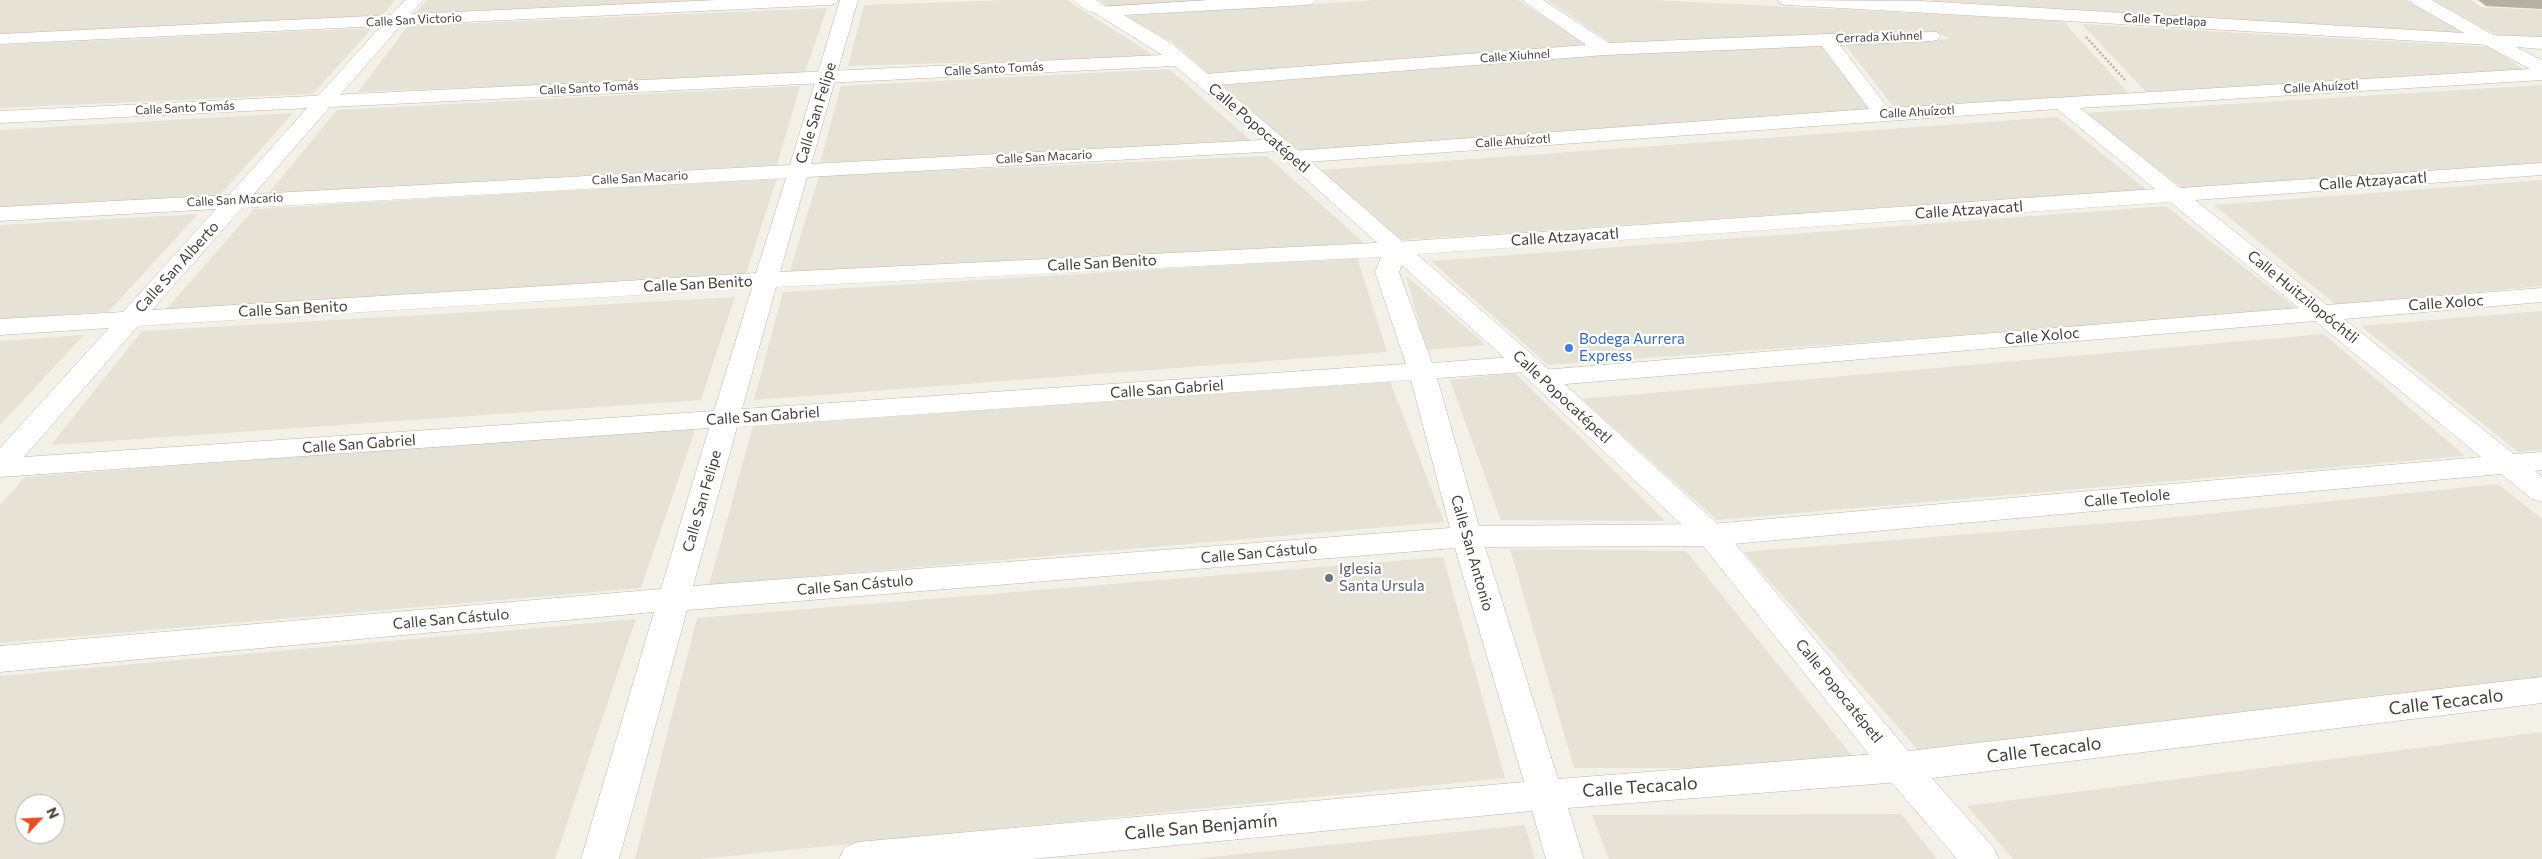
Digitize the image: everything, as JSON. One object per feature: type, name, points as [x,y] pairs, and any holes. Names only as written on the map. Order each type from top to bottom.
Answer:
[{"type":"street","name":"Calle San Alberto","points":[[0,467],[130,318],[237,200],[322,101],[414,0]]},
{"type":"street","name":"Calle San Victorio","points":[[0,39],[829,0]]},
{"type":"street","name":"Calle San Felipe","points":[[600,859],[725,419],[800,170],[848,0]]},
{"type":"street","name":"Calle Popocatépetl","points":[[1083,0],[1164,47],[1204,80],[1534,371],[1711,535],[1900,767],[1980,859]]},
{"type":"street","points":[[1104,11],[1307,0]]},
{"type":"street","points":[[1531,0],[1606,49]]},
{"type":"street","name":"Calle Tepetlapa","points":[[1787,0],[1919,3],[2066,14],[2542,43]]},
{"type":"street","points":[[2418,0],[2542,68]]},
{"type":"street","name":"Cerrada Xiuhnel","points":[[1826,39],[1931,36]]},
{"type":"street","points":[[1826,39],[1883,114]]},
{"type":"street","name":"Calle Xiuhnel","points":[[1204,80],[1606,49],[1826,39]]},
{"type":"street","name":"Calle Santo Tomás","points":[[0,117],[1178,60]]},
{"type":"street","name":"Calle Ahuízotl","points":[[1286,151],[2542,74]]},
{"type":"street","name":"Calle Huitzilopóchtli","points":[[2063,104],[2542,492]]},
{"type":"street","name":"Calle San Macario","points":[[0,214],[800,170],[1286,151]]},
{"type":"street","name":"Calle Atzayacatl","points":[[1396,249],[2177,196],[2542,169]]},
{"type":"street","name":"Calle San Benito","points":[[0,327],[766,280],[1396,249]]},
{"type":"street","name":"Calle San Antonio","points":[[1396,249],[1387,272],[1422,372],[1467,537],[1564,859]]},
{"type":"street","name":"Calle Xoloc","points":[[1534,371],[2542,296]]},
{"type":"street","name":"Calle San Gabriel","points":[[0,467],[1422,372],[1534,371]]},
{"type":"street","name":"Calle Teolole","points":[[1711,535],[2542,461]]},
{"type":"street","name":"Calle San Cástulo","points":[[0,659],[675,600],[1467,537],[1711,535]]},
{"type":"street","name":"Calle Tecacalo","points":[[1544,795],[1900,767],[2542,690]]},
{"type":"street","name":"Calle San Benjamín","points":[[858,859],[1544,795]]},
{"type":"path","points":[[2066,14],[2141,98]]},
{"type":"shaded area","points":[[0,0],[395,0],[382,16],[0,35]]},
{"type":"shaded area","points":[[427,0],[776,0],[412,17]]},
{"type":"shaded area","points":[[1067,0],[1156,57],[848,66],[864,5]]},
{"type":"shaded area","points":[[1099,0],[1234,0],[1110,7]]},
{"type":"shaded area","points":[[1377,0],[1518,0],[1590,46],[1209,74],[1171,41],[1123,16]]},
{"type":"shaded area","points":[[1547,0],[1655,0],[2063,21],[2131,96],[1898,112],[1844,44],[1950,39],[1936,32],[1613,44]]},
{"type":"shaded area","points":[[2407,0],[2468,34],[1932,1]]},
{"type":"shaded area","points":[[2431,0],[2471,0],[2481,7],[2542,10],[2542,38],[2497,35]]},
{"type":"shaded area","points":[[827,8],[804,75],[358,92],[408,26]]},
{"type":"shaded area","points":[[2082,24],[2490,47],[2526,71],[2147,93]]},
{"type":"shaded area","points":[[372,28],[313,94],[0,108],[0,45]]},
{"type":"shaded area","points":[[1819,43],[1871,111],[1301,153],[1222,85],[1630,53]]},
{"type":"shaded area","points":[[1169,69],[1255,144],[820,163],[841,86]]},
{"type":"shaded area","points":[[2542,85],[2542,163],[2186,191],[2084,113]]},
{"type":"shaded area","points":[[800,86],[777,165],[268,194],[337,110]]},
{"type":"shaded area","points":[[293,113],[219,196],[0,208],[0,130]]},
{"type":"shaded area","points":[[2057,117],[2147,190],[1401,240],[1320,170]]},
{"type":"shaded area","points":[[1267,156],[1364,243],[788,277],[819,176]]},
{"type":"shaded area","points":[[777,178],[745,277],[163,313],[254,209]]},
{"type":"shaded area","points":[[2542,180],[2542,286],[2336,305],[2214,205]]},
{"type":"shaded area","points":[[2166,206],[2300,311],[1548,365],[1431,261]]},
{"type":"shaded area","points":[[198,214],[108,312],[0,319],[0,225]]},
{"type":"shaded area","points":[[1357,257],[1387,352],[754,400],[783,292]]},
{"type":"shaded area","points":[[1406,276],[1486,345],[1426,350]]},
{"type":"shaded area","points":[[735,297],[701,400],[51,445],[142,331]]},
{"type":"shaded area","points":[[2542,311],[2542,450],[2518,452],[2361,326]]},
{"type":"shaded area","points":[[2324,334],[2465,456],[1717,520],[1582,399]]},
{"type":"shaded area","points":[[84,335],[0,425],[0,341]]},
{"type":"shaded area","points":[[1515,373],[1665,521],[1501,520],[1450,380]]},
{"type":"shaded area","points":[[1389,379],[1444,522],[709,585],[753,426]]},
{"type":"shaded area","points":[[696,427],[641,588],[0,643],[0,505],[25,477]]},
{"type":"shaded area","points":[[2498,484],[2542,519],[2542,687],[1920,752],[1744,552],[2148,520]]},
{"type":"shaded area","points":[[1510,549],[1686,551],[1862,768],[1574,768]]},
{"type":"shaded area","points":[[1443,557],[1505,778],[699,859],[635,859],[697,618]]},
{"type":"shaded area","points":[[636,619],[555,859],[0,859],[0,676]]},
{"type":"shaded area","points":[[2542,732],[2542,859],[2013,859],[1967,806]]},
{"type":"shaded area","points":[[1901,814],[1937,859],[1609,859],[1592,815]]},
{"type":"shaded area","points":[[1525,825],[1535,859],[1193,859]]},
{"type":"place","name":"Bodega Aurrera Express","points":[[1569,348]]},
{"type":"place","name":"Iglesia Santa Ursula","points":[[1329,578]]}]
